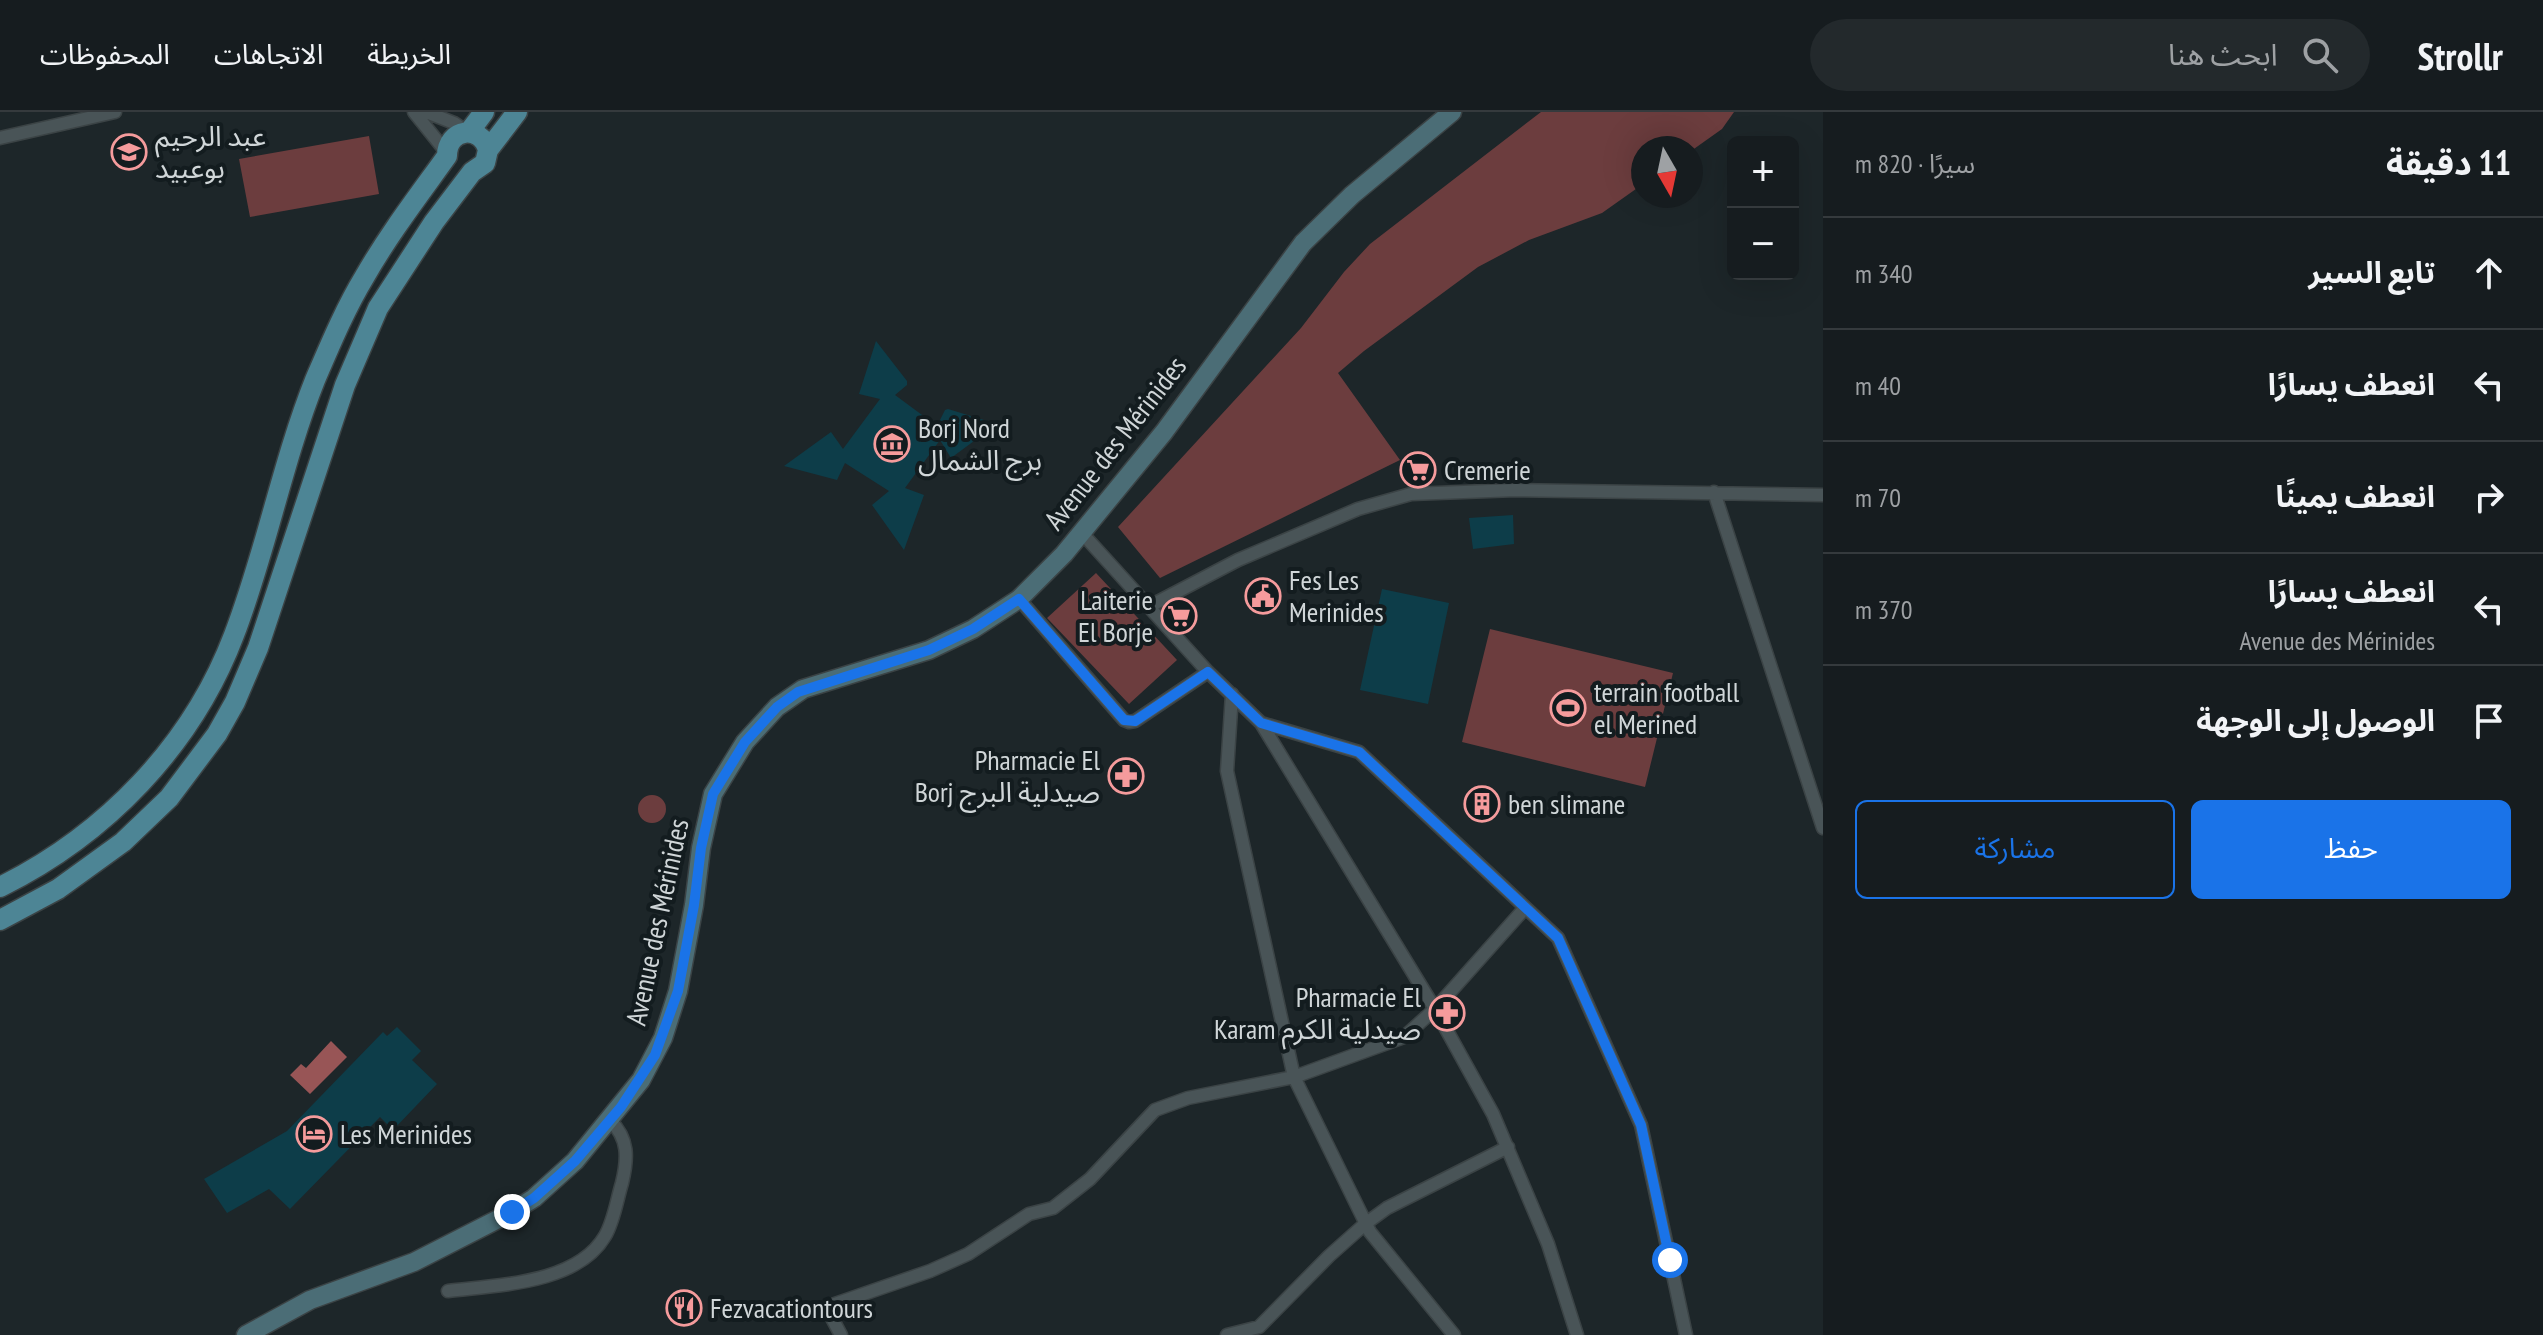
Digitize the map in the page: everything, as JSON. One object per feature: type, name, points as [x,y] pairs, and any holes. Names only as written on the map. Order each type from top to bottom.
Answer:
[{"type":"main road","points":[[0,887],[65,850],[109,815],[136,788],[190,723],[234,637],[323,360],[364,277],[447,154],[452,138],[468,132],[484,112]]},
{"type":"main road","points":[[0,920],[58,889],[123,842],[169,798],[217,734],[235,702],[258,648],[345,385],[369,326],[434,222],[472,172],[485,163],[488,150],[517,112]]},
{"type":"main road","name":"Avenue des Mérinides","points":[[246,1335],[310,1300],[414,1262],[524,1206],[567,1169],[647,1071],[666,1029],[678,991],[713,794],[745,742],[777,707],[798,692],[929,650],[973,629],[1019,599],[1049,571],[1164,432],[1303,243],[1352,195],[1452,112]]},
{"type":"main road","points":[[468,132],[482,137],[488,150]]},
{"type":"main road","points":[[447,154],[458,170],[472,172]]},
{"type":"street","points":[[0,138],[115,112]]},
{"type":"street","points":[[414,112],[447,154]]},
{"type":"street","points":[[426,112],[468,132]]},
{"type":"street","points":[[1150,606],[1252,554],[1358,509],[1411,494],[1516,490],[1823,495]]},
{"type":"street","points":[[1714,492],[1823,828]]},
{"type":"street","points":[[1081,532],[1208,672],[1261,723],[1475,1080],[1508,1147],[1548,1244],[1577,1335]]},
{"type":"street","points":[[1019,599],[1129,722],[1208,672]]},
{"type":"street","points":[[1232,694],[1227,771],[1294,1077],[1365,1224],[1454,1335]]},
{"type":"street","points":[[1261,723],[1359,752],[1558,938],[1637,1114],[1686,1335]]},
{"type":"street","points":[[841,1335],[826,1307],[930,1271],[968,1254],[1029,1214],[1053,1208],[1090,1179],[1155,1110],[1188,1098],[1294,1077],[1404,1037],[1435,1009],[1525,908]]},
{"type":"street","points":[[448,1291],[510,1284],[557,1273],[596,1246],[605,1236],[625,1169],[625,1141],[622,1132],[610,1120]]},
{"type":"street","points":[[1227,1335],[1259,1327],[1365,1224],[1387,1208],[1508,1147]]},
{"type":"shaded area","points":[[1541,112],[1734,112],[1722,129],[1703,142],[1703,136],[1631,136],[1631,192],[1602,213],[1529,240],[1478,267],[1338,373],[1400,460],[1160,578],[1118,527],[1301,328],[1370,244]]},
{"type":"shaded area","points":[[369,136],[379,194],[250,217],[239,159]]},
{"type":"shaded area","points":[[1096,573],[1177,660],[1129,704],[1047,618]]},
{"type":"shaded area","name":"terrain football el Merined","points":[[1490,629],[1673,673],[1645,787],[1462,742]]},
{"type":"shaded area","points":[[652,795],[662,799],[666,809],[662,819],[652,823],[642,819],[638,809],[642,799]]},
{"type":"shaded area","points":[[331,1041],[347,1057],[310,1094],[290,1075],[301,1064],[306,1068]]},
{"type":"building","name":"Borj Nord برج الشمال","points":[[876,341],[907,381],[907,385],[895,395],[937,426],[948,409],[997,424],[951,458],[940,440],[905,488],[924,495],[904,550],[872,505],[889,491],[845,463],[837,480],[784,466],[831,432],[843,449],[880,399],[859,394]]},
{"type":"building","points":[[1513,515],[1514,544],[1473,549],[1469,518]]},
{"type":"building","points":[[1382,589],[1449,603],[1428,704],[1360,690]]},
{"type":"building","name":"ben slimane","points":[[1482,790],[1493,800],[1483,815],[1471,807]]},
{"type":"building","points":[[397,1027],[421,1051],[412,1060],[437,1084],[393,1130],[380,1117],[290,1209],[269,1189],[227,1213],[204,1179],[287,1131],[383,1032],[387,1036]]},
{"type":"place","name":"عبد الرحيم بوعبيد","points":[[129,152]]},
{"type":"place","name":"Borj Nord برج الشمال","points":[[892,444]]},
{"type":"place","name":"Cremerie","points":[[1418,470]]},
{"type":"place","name":"Fes Les Merinides","points":[[1263,596]]},
{"type":"place","name":"Laiterie El Borje","points":[[1179,616]]},
{"type":"place","name":"terrain football el Merined","points":[[1568,708]]},
{"type":"place","name":"Pharmacie El Borj صيدلية البرج","points":[[1126,776]]},
{"type":"place","name":"ben slimane","points":[[1482,804]]},
{"type":"place","name":"Pharmacie El Karam صيدلية الكرم","points":[[1447,1013]]},
{"type":"place","name":"Les Merinides","points":[[314,1134]]},
{"type":"place","name":"Fezvacationtours","points":[[684,1308]]},
{"type":"route","points":[[512,1212],[546,1189],[575,1161],[621,1107],[655,1055],[678,991],[713,794],[745,742],[777,707],[798,692],[929,650],[973,629],[1019,599],[1124,720],[1135,721],[1208,672],[1261,723],[1359,752],[1558,938],[1641,1125],[1670,1260]]}]
